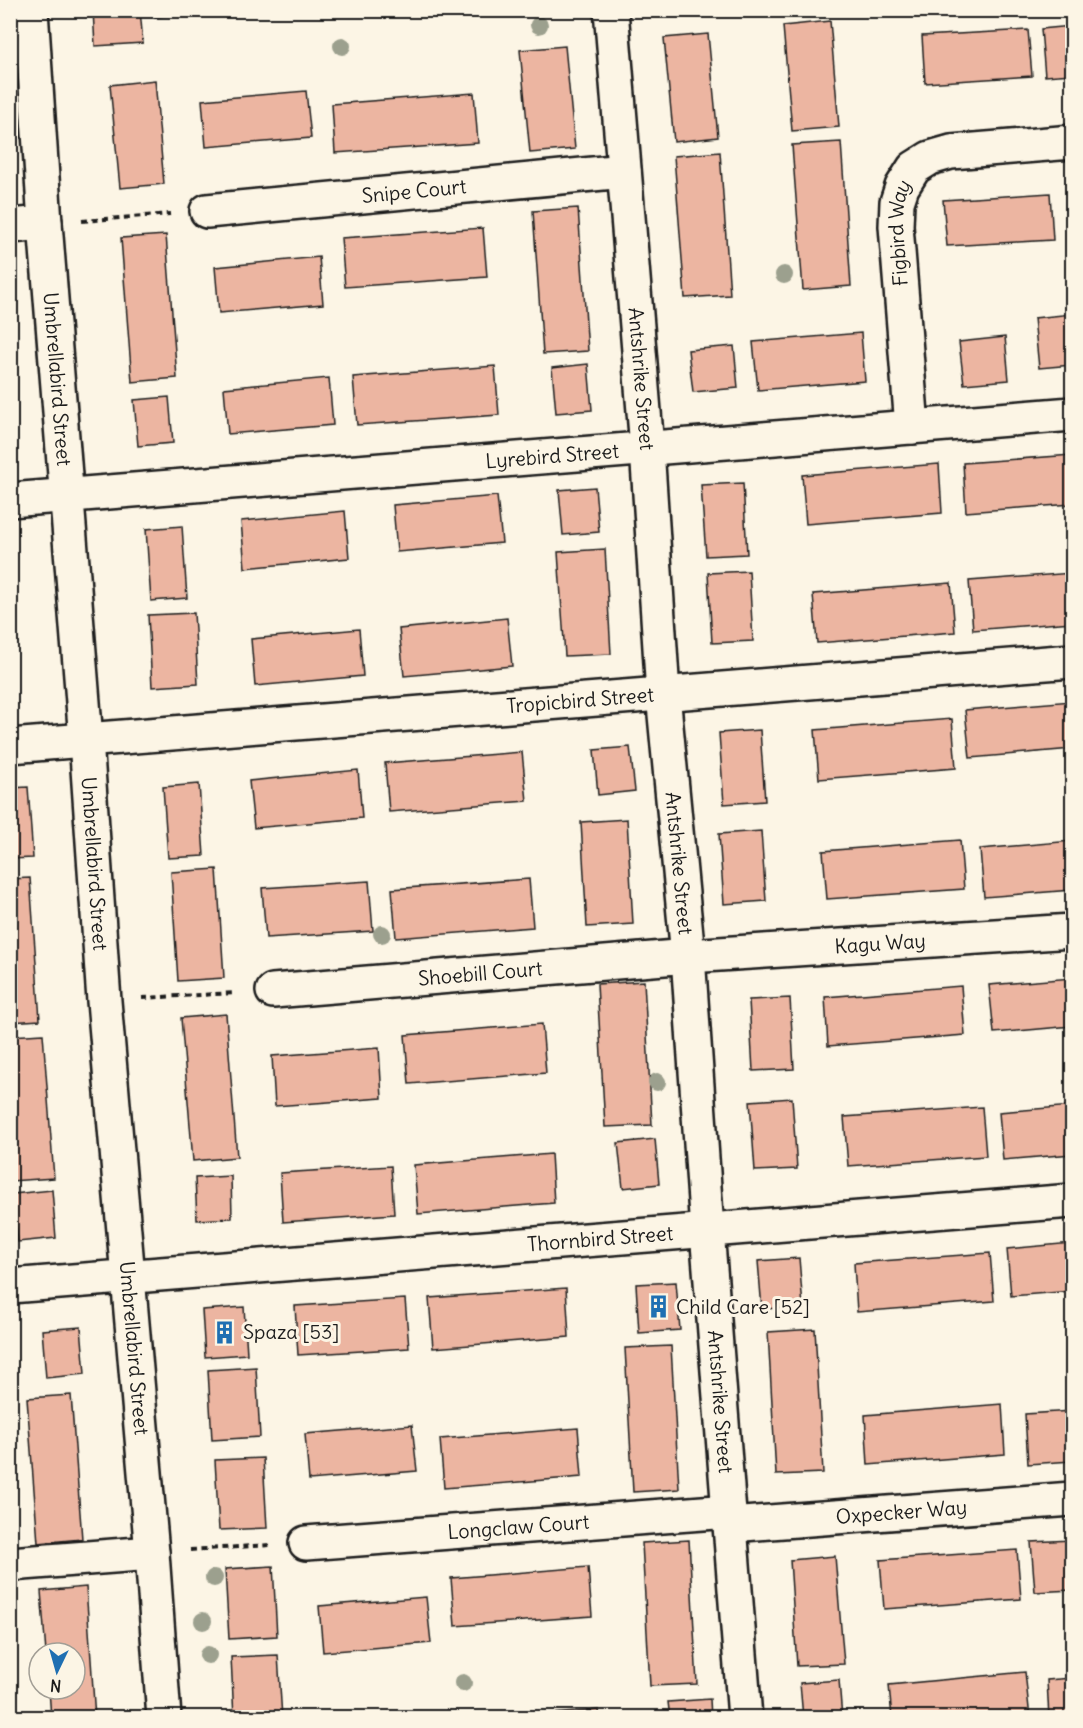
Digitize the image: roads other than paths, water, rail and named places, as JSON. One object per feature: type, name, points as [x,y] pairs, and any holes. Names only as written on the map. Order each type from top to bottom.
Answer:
[{"type":"street","name":"Umbrellabird Street","points":[[31,10],[104,1001],[152,1553],[164,1718]]},
{"type":"street","name":"Antshrike Street","points":[[611,10],[663,693],[688,956],[706,1230],[746,1718]]},
{"type":"street","name":"Figbird Way","points":[[912,427],[896,226],[897,202],[902,187],[915,168],[930,158],[951,152],[1072,142]]},
{"type":"street","name":"Snipe Court","points":[[207,211],[624,171]]},
{"type":"street","points":[[10,226],[45,224]]},
{"type":"street","name":"Lyrebird Street","points":[[10,500],[1072,414]]},
{"type":"street","name":"Tropicbird Street","points":[[10,746],[1072,661]]},
{"type":"street","name":"Kagu Way","points":[[688,956],[1072,931]]},
{"type":"street","name":"Shoebill Court","points":[[273,991],[688,956]]},
{"type":"street","name":"Thornbird Street","points":[[10,1286],[1072,1201]]},
{"type":"street","name":"Oxpecker Way","points":[[730,1518],[1072,1499]]},
{"type":"street","name":"Longclaw Court","points":[[306,1543],[730,1518]]},
{"type":"street","points":[[10,1564],[152,1553]]},
{"type":"place","name":"Child Care [52]","points":[[658,1307]]},
{"type":"place","name":"Spaza [53]","points":[[225,1332]]}]
